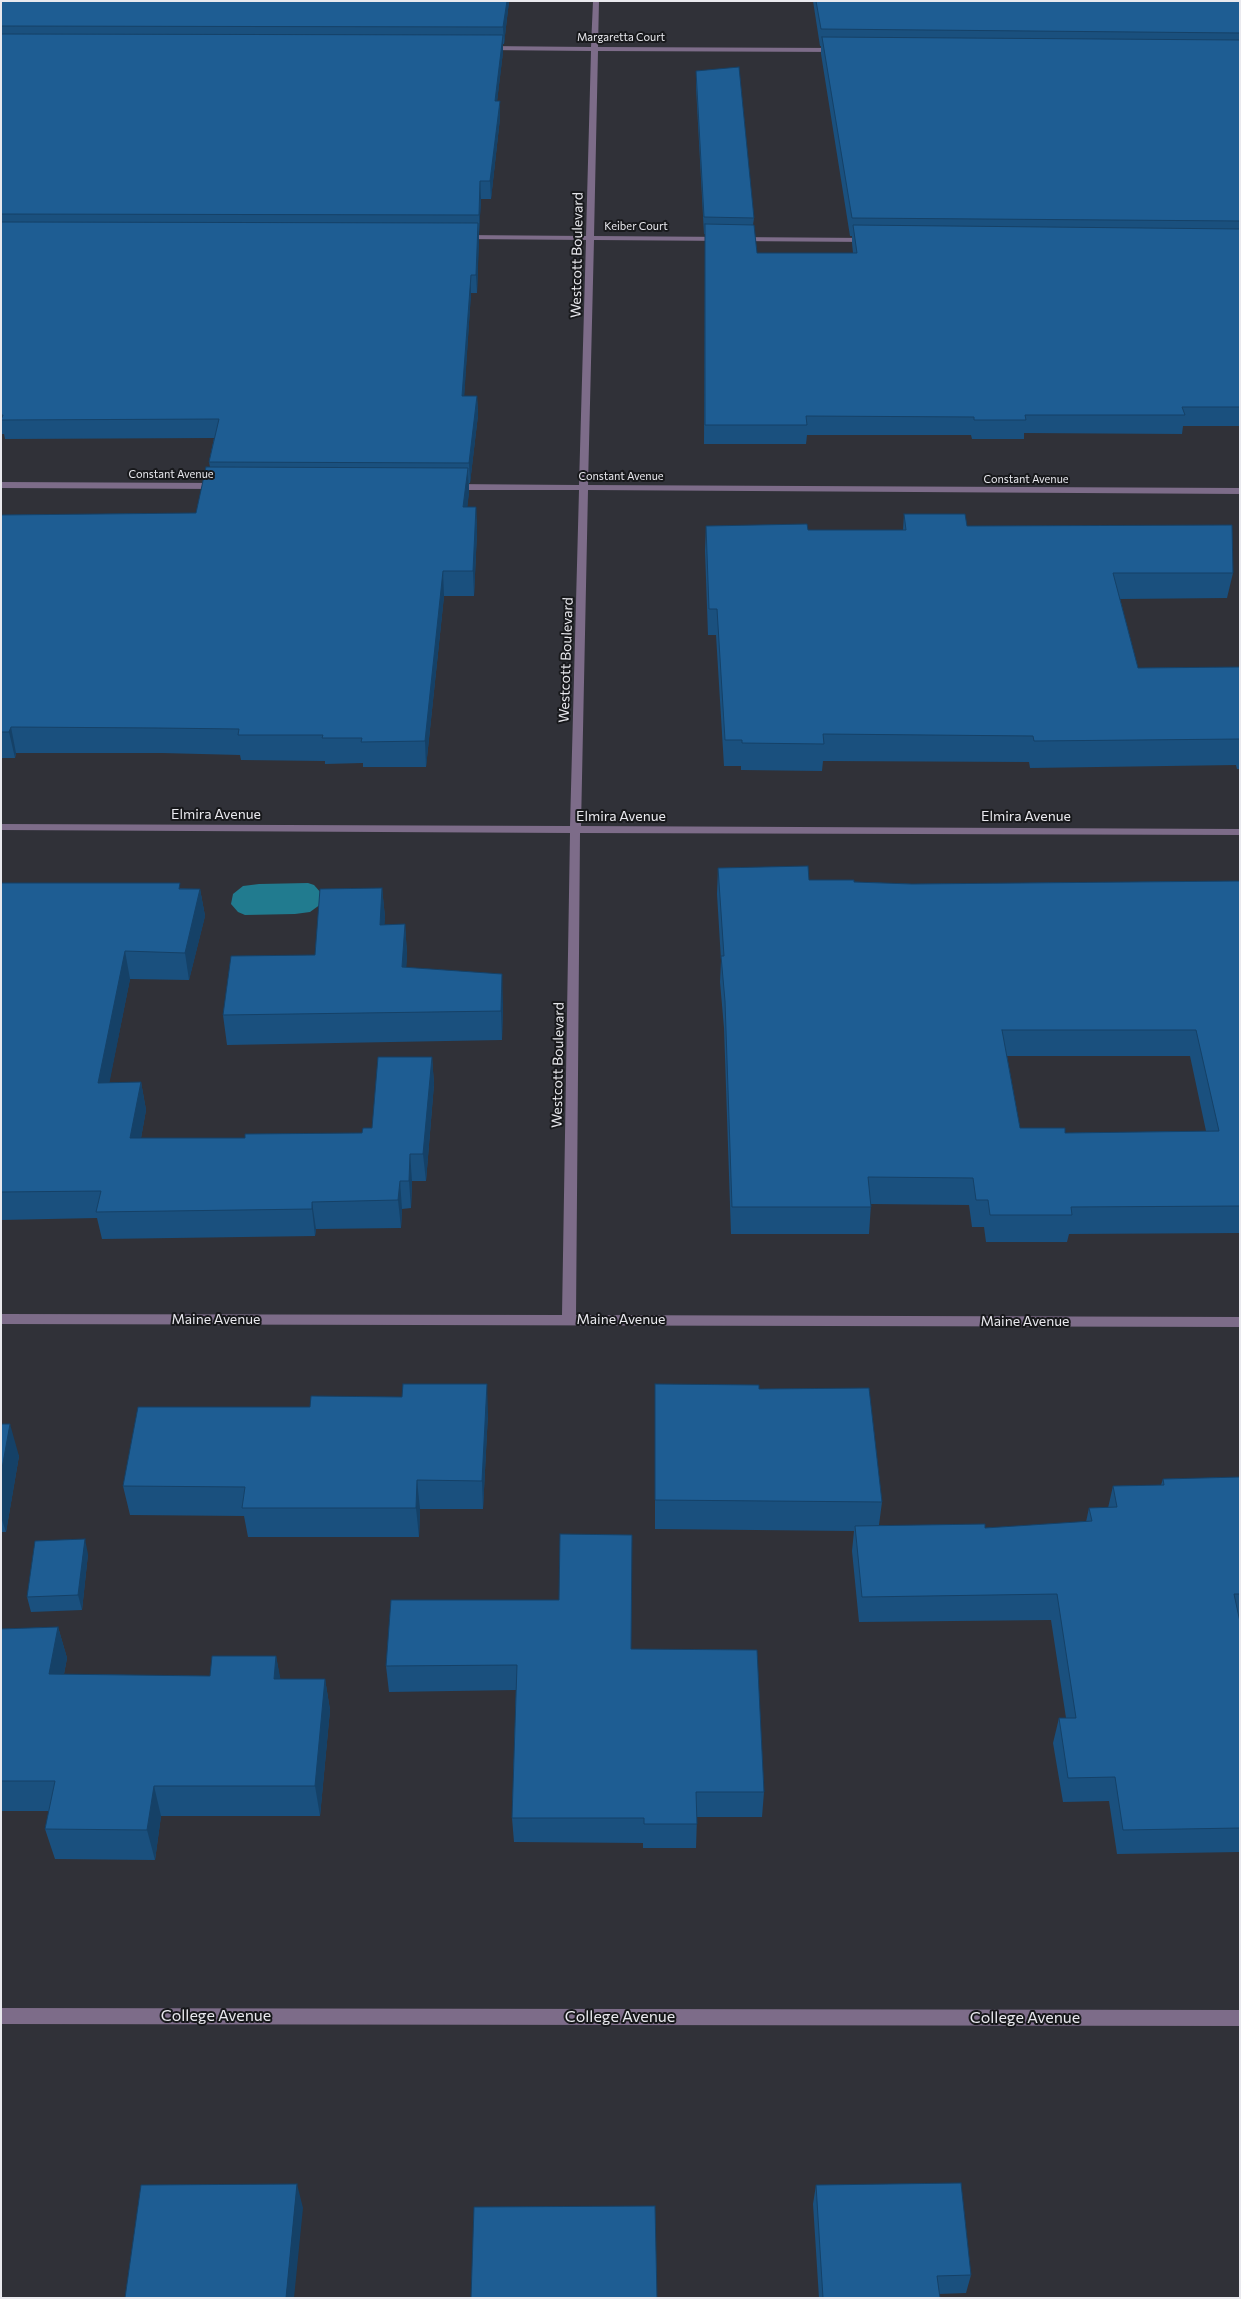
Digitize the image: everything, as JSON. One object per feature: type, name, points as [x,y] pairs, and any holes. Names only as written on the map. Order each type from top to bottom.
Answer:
[{"type":"street","name":"Westcott Boulevard","points":[[569,1319],[575,831],[596,1]]},
{"type":"street","name":"Margaretta Court","points":[[480,48],[845,50]]},
{"type":"street","name":"Keiber Court","points":[[457,237],[874,240]]},
{"type":"street","name":"Constant Avenue","points":[[1,485],[230,486]]},
{"type":"street","name":"Constant Avenue","points":[[440,487],[1240,491]]},
{"type":"street","name":"Elmira Avenue","points":[[1,827],[575,831],[1240,832]]},
{"type":"street","name":"Maine Avenue","points":[[1,1319],[1240,1322]]},
{"type":"street","name":"College Avenue","points":[[1,2016],[1240,2018]]},
{"type":"water","points":[[308,883],[314,885],[322,894],[321,904],[310,912],[245,915],[238,912],[231,904],[233,894],[243,886]]},
{"type":"building","points":[[1,1],[507,1],[503,27],[1,26]]},
{"type":"building","points":[[816,1],[1240,1],[1240,33],[821,29]]},
{"type":"building","points":[[1,34],[503,35],[495,101],[500,101],[490,181],[480,181],[479,215],[1,214]]},
{"type":"building","points":[[822,37],[1240,40],[1240,221],[852,218]]},
{"type":"building","points":[[739,67],[754,218],[704,217],[696,71]]},
{"type":"building","points":[[1,222],[478,223],[476,275],[471,275],[462,396],[477,396],[469,463],[209,462],[219,419],[1,420],[3,415],[1,415]]},
{"type":"building","points":[[705,224],[754,225],[757,253],[857,253],[853,225],[1240,229],[1240,407],[1182,407],[1185,415],[1025,415],[1026,420],[974,420],[974,417],[806,416],[807,425],[705,425]]},
{"type":"building","points":[[206,467],[468,468],[463,507],[476,507],[473,571],[443,571],[425,741],[361,742],[362,738],[322,738],[323,735],[238,735],[239,729],[11,727],[9,732],[1,732],[1,515],[196,513]]},
{"type":"building","points":[[904,514],[965,514],[967,526],[1232,525],[1233,573],[1113,573],[1138,668],[1240,667],[1240,739],[1034,741],[1033,736],[823,734],[824,744],[742,743],[742,740],[725,740],[717,609],[709,609],[706,526],[807,524],[808,530],[906,530]]},
{"type":"building","points":[[808,866],[809,880],[854,880],[854,882],[912,884],[1240,881],[1240,1206],[1071,1207],[1072,1215],[990,1215],[988,1200],[976,1200],[973,1178],[868,1177],[871,1207],[732,1207],[725,1001],[721,956],[724,956],[718,868]],"holes":[[[1002,1030],[1196,1030],[1219,1131],[1065,1133],[1065,1128],[1020,1128]]]},
{"type":"building","points":[[1,883],[180,883],[179,889],[200,889],[185,953],[125,951],[98,1083],[141,1082],[130,1138],[245,1138],[245,1134],[362,1133],[363,1128],[372,1128],[378,1057],[432,1057],[423,1154],[410,1154],[409,1181],[400,1181],[398,1200],[312,1202],[312,1209],[96,1212],[101,1191],[1,1192]]},
{"type":"building","points":[[382,888],[380,925],[405,924],[402,967],[502,974],[501,1011],[223,1015],[231,956],[315,955],[320,889]]},
{"type":"building","points":[[403,1384],[487,1384],[482,1481],[417,1480],[416,1508],[242,1508],[245,1487],[123,1486],[138,1407],[310,1407],[311,1396],[402,1397]]},
{"type":"building","points":[[655,1384],[759,1385],[759,1389],[869,1388],[882,1502],[655,1500]]},
{"type":"building","points":[[1,1424],[10,1424],[1,1474]]},
{"type":"building","points":[[1240,1477],[1240,1594],[1234,1594],[1240,1622],[1240,1828],[1123,1830],[1115,1777],[1068,1778],[1059,1718],[1076,1718],[1057,1594],[862,1597],[855,1526],[985,1524],[985,1528],[1092,1521],[1089,1508],[1117,1507],[1113,1486],[1164,1485],[1163,1479]]},
{"type":"building","points":[[560,1534],[632,1535],[631,1649],[757,1650],[764,1792],[696,1792],[697,1824],[644,1824],[644,1818],[512,1818],[517,1665],[386,1666],[391,1600],[559,1600]]},
{"type":"building","points":[[85,1539],[78,1595],[27,1597],[35,1541]]},
{"type":"building","points":[[58,1627],[49,1674],[210,1676],[212,1656],[276,1656],[274,1679],[325,1679],[315,1786],[154,1786],[147,1830],[45,1829],[55,1781],[1,1781],[1,1629]]},
{"type":"building","points":[[961,2183],[971,2275],[937,2276],[940,2298],[823,2298],[816,2185]]},
{"type":"building","points":[[297,2184],[286,2298],[125,2298],[141,2185]]},
{"type":"building","points":[[655,2206],[657,2298],[471,2298],[474,2207]]}]
